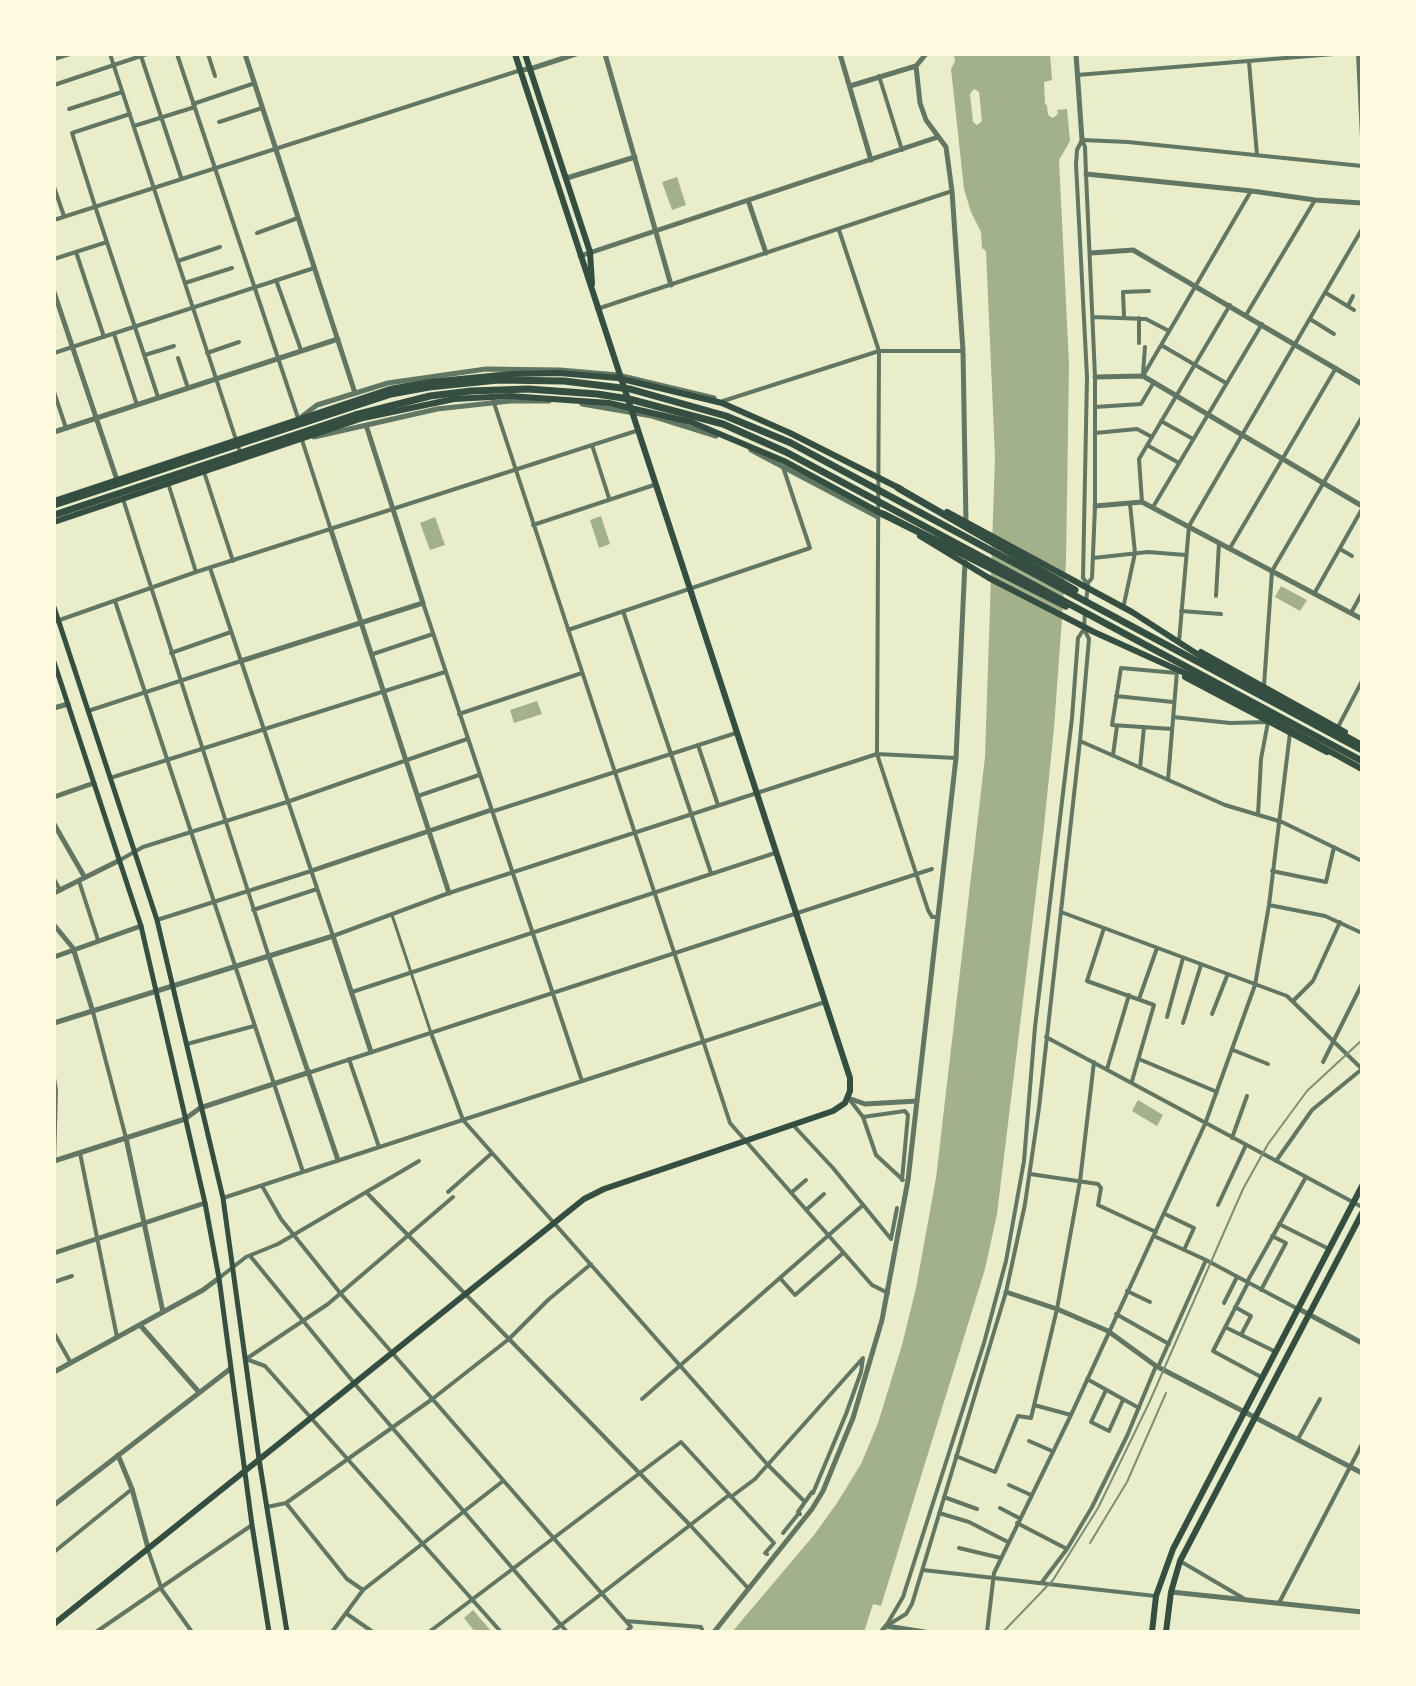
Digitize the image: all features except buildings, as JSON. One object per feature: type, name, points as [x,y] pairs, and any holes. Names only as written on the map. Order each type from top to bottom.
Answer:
[{"type":"highway","points":[[54,503],[391,394],[498,380],[599,384],[695,405],[791,443],[1362,746]]},
{"type":"highway","points":[[54,515],[393,404],[430,396],[498,389],[597,394],[693,414],[755,437],[1136,640],[1361,766]]},
{"type":"highway","points":[[898,488],[1142,631]]},
{"type":"highway","points":[[880,516],[1136,640]]},
{"type":"main road","points":[[54,1624],[594,1193],[833,1111],[848,1098],[850,1078],[515,54]]},
{"type":"main road","points":[[525,54],[590,252],[592,293]]},
{"type":"main road","points":[[54,503],[390,389],[470,377],[559,373],[618,378],[722,403],[790,433],[1077,581],[1208,661],[1337,729]]},
{"type":"main road","points":[[54,522],[302,440],[338,425],[424,403],[482,396],[544,396],[609,403],[660,413],[732,438],[784,461],[989,578],[1094,632],[1200,680],[1361,766]]},
{"type":"main road","points":[[1088,584],[1362,746]]},
{"type":"main road","points":[[54,607],[56,621],[157,920],[223,1198],[259,1459],[287,1632]]},
{"type":"main road","points":[[1084,629],[1361,766]]},
{"type":"main road","points":[[54,662],[141,926],[205,1203],[219,1278],[269,1632]]},
{"type":"main road","points":[[1152,1632],[1156,1596],[1173,1549],[1362,1186]]},
{"type":"main road","points":[[1166,1632],[1171,1592],[1180,1561],[1362,1213]]},
{"type":"street","points":[[54,59],[70,54]]},
{"type":"street","points":[[110,54],[242,459]]},
{"type":"street","points":[[54,85],[147,54]]},
{"type":"street","points":[[177,54],[298,418],[317,405],[429,375],[486,369],[547,369],[618,375],[723,401],[878,475]]},
{"type":"street","points":[[208,54],[215,76]]},
{"type":"street","points":[[245,54],[355,393]]},
{"type":"street","points":[[54,220],[181,177],[576,54]]},
{"type":"street","points":[[605,54],[671,285]]},
{"type":"street","points":[[840,54],[871,160]]},
{"type":"street","points":[[850,86],[916,66],[926,54]]},
{"type":"street","points":[[883,1629],[899,1605],[984,1343],[1009,1246],[1024,1161],[1035,1027],[1072,718],[1078,638],[1084,629],[1093,558],[1095,377],[1091,253],[1076,54]]},
{"type":"street","points":[[1077,75],[1334,54]]},
{"type":"street","points":[[1358,54],[1362,138]]},
{"type":"street","points":[[141,56],[181,177]]},
{"type":"street","points":[[1249,62],[1257,155]]},
{"type":"street","points":[[767,1554],[823,1491],[845,1442],[882,1320],[917,1101],[956,758],[966,535],[963,351],[947,151],[923,114],[916,66]]},
{"type":"street","points":[[879,76],[902,150]]},
{"type":"street","points":[[134,126],[255,83]]},
{"type":"street","points":[[69,109],[122,92]]},
{"type":"street","points":[[219,122],[263,108]]},
{"type":"street","points":[[130,114],[72,133],[159,398]]},
{"type":"street","points":[[580,256],[938,137]]},
{"type":"street","points":[[1082,140],[1362,166]]},
{"type":"street","points":[[1082,140],[1077,150],[1077,179],[1086,362],[1083,578],[1088,584]]},
{"type":"street","points":[[567,178],[635,157]]},
{"type":"street","points":[[1086,174],[1362,203]]},
{"type":"street","points":[[54,187],[64,216]]},
{"type":"street","points":[[597,309],[952,191]]},
{"type":"street","points":[[1143,376],[1252,191]]},
{"type":"street","points":[[748,200],[766,253]]},
{"type":"street","points":[[1246,315],[1315,200]]},
{"type":"street","points":[[257,233],[298,218]]},
{"type":"street","points":[[1168,780],[1189,526],[1362,229]]},
{"type":"street","points":[[839,230],[879,351],[877,754],[916,875],[932,917],[937,917]]},
{"type":"street","points":[[54,259],[107,242]]},
{"type":"street","points":[[178,261],[220,247]]},
{"type":"street","points":[[1091,253],[1133,250],[1362,384]]},
{"type":"street","points":[[76,252],[104,337]]},
{"type":"street","points":[[185,283],[232,268]]},
{"type":"street","points":[[54,353],[314,268]]},
{"type":"street","points":[[276,280],[301,350]]},
{"type":"street","points":[[1124,317],[1123,292],[1149,291]]},
{"type":"street","points":[[54,292],[117,480]]},
{"type":"street","points":[[1325,292],[1354,310]]},
{"type":"street","points":[[1348,306],[1353,296]]},
{"type":"street","points":[[1142,502],[1139,459],[1230,305]]},
{"type":"street","points":[[1093,317],[1146,319],[1169,331]]},
{"type":"street","points":[[1139,318],[1143,376]]},
{"type":"street","points":[[1310,319],[1334,334]]},
{"type":"street","points":[[1153,507],[1262,324]]},
{"type":"street","points":[[114,334],[137,405]]},
{"type":"street","points":[[54,432],[338,339]]},
{"type":"street","points":[[206,353],[239,342]]},
{"type":"street","points":[[1161,345],[1226,383]]},
{"type":"street","points":[[145,356],[174,346]]},
{"type":"street","points":[[723,401],[879,351],[963,351]]},
{"type":"street","points":[[178,358],[188,388]]},
{"type":"street","points":[[1230,548],[1336,368]]},
{"type":"street","points":[[486,369],[533,525],[730,1123],[872,1285],[888,1293]]},
{"type":"street","points":[[1095,377],[1143,376],[1362,508],[1314,594]]},
{"type":"street","points":[[1095,407],[1141,404],[1154,382]]},
{"type":"street","points":[[54,392],[66,428]]},
{"type":"street","points":[[449,893],[302,440],[437,409],[494,403],[558,402],[654,416],[723,438],[880,516]]},
{"type":"street","points":[[1264,687],[1272,571],[1362,417]]},
{"type":"street","points":[[1161,421],[1193,439]]},
{"type":"street","points":[[366,425],[582,1081]]},
{"type":"street","points":[[1095,433],[1137,429],[1152,437]]},
{"type":"street","points":[[56,621],[196,572],[636,431]]},
{"type":"street","points":[[592,445],[609,498]]},
{"type":"street","points":[[1147,445],[1179,463]]},
{"type":"street","points":[[568,630],[810,548],[782,465]]},
{"type":"street","points":[[204,471],[233,561]]},
{"type":"street","points":[[168,483],[196,572]]},
{"type":"street","points":[[533,525],[654,485]]},
{"type":"street","points":[[123,499],[253,910],[338,1160]]},
{"type":"street","points":[[1124,604],[1135,553],[1130,502]]},
{"type":"street","points":[[1095,506],[1142,502],[1362,619]]},
{"type":"street","points":[[1216,596],[1219,542]]},
{"type":"street","points":[[1339,549],[1352,556]]},
{"type":"street","points":[[1093,558],[1135,553],[1186,555]]},
{"type":"street","points":[[210,568],[371,1052]]},
{"type":"street","points":[[1351,613],[1362,593]]},
{"type":"street","points":[[115,601],[303,1172]]},
{"type":"street","points":[[88,711],[423,603]]},
{"type":"street","points":[[623,611],[711,873]]},
{"type":"street","points":[[1181,611],[1221,614]]},
{"type":"street","points":[[883,1629],[906,1614],[923,1570],[1006,1292],[1030,1174],[1080,741],[1089,639],[1084,629]]},
{"type":"street","points":[[171,653],[231,632]]},
{"type":"street","points":[[373,654],[433,634]]},
{"type":"street","points":[[1172,729],[1112,725],[1121,668],[1177,673]]},
{"type":"street","points":[[110,778],[445,672]]},
{"type":"street","points":[[459,714],[582,673]]},
{"type":"street","points":[[1337,729],[1362,681]]},
{"type":"street","points":[[1116,696],[1174,702]]},
{"type":"street","points":[[54,708],[68,704]]},
{"type":"street","points":[[1173,717],[1230,723],[1268,722],[1261,759],[1258,815]]},
{"type":"street","points":[[1113,755],[1117,726]]},
{"type":"street","points":[[1140,768],[1144,727]]},
{"type":"street","points":[[157,920],[736,733]]},
{"type":"street","points":[[987,1632],[993,1576],[1205,1124],[1255,985],[1269,905],[1290,733]]},
{"type":"street","points":[[54,879],[57,891],[134,852],[467,739]]},
{"type":"street","points":[[1080,741],[1225,805],[1278,822],[1362,861]]},
{"type":"street","points":[[698,745],[718,805]]},
{"type":"street","points":[[54,1023],[269,957],[449,893],[877,754],[956,758]]},
{"type":"street","points":[[418,796],[479,775]]},
{"type":"street","points":[[54,797],[94,783]]},
{"type":"street","points":[[54,824],[81,878],[98,940]]},
{"type":"street","points":[[1272,871],[1326,882],[1334,847]]},
{"type":"street","points":[[351,992],[775,853]]},
{"type":"street","points":[[54,1078],[54,1163],[185,1119],[200,1108],[932,869]]},
{"type":"street","points":[[253,910],[317,889]]},
{"type":"street","points":[[1269,905],[1325,916],[1362,933]]},
{"type":"street","points":[[1061,912],[1287,996],[1362,1069],[1312,1110],[1276,1161]]},
{"type":"street","points":[[391,914],[463,1120],[767,1464],[805,1502]]},
{"type":"street","points":[[1293,1002],[1313,981],[1340,922]]},
{"type":"street","points":[[54,925],[73,948],[93,1012],[126,1138],[163,1312]]},
{"type":"street","points":[[54,957],[141,926]]},
{"type":"street","points":[[1104,928],[1087,981],[1154,1005],[1132,1082]]},
{"type":"street","points":[[1139,1000],[1157,948]]},
{"type":"street","points":[[1167,1017],[1183,958]]},
{"type":"street","points":[[1183,1023],[1201,965]]},
{"type":"street","points":[[1212,1014],[1228,975]]},
{"type":"street","points":[[1323,1062],[1362,984]]},
{"type":"street","points":[[1107,1069],[1129,995]]},
{"type":"street","points":[[223,1198],[825,1002]]},
{"type":"street","points":[[186,1044],[254,1026]]},
{"type":"street","points":[[1046,1037],[1362,1207]]},
{"type":"street","points":[[1233,1050],[1268,1064]]},
{"type":"street","points":[[349,1059],[379,1147]]},
{"type":"street","points":[[1139,1059],[1217,1092]]},
{"type":"street","points":[[956,1456],[995,1472],[1018,1416],[1031,1418],[1057,1309],[1080,1181],[1094,1062]]},
{"type":"street","points":[[1232,1138],[1247,1096]]},
{"type":"street","points":[[848,1098],[865,1104],[917,1101]]},
{"type":"street","points":[[848,1098],[863,1117],[876,1155],[905,1180]]},
{"type":"street","points":[[863,1117],[905,1111],[908,1115],[905,1180]]},
{"type":"street","points":[[793,1125],[891,1239],[897,1208]]},
{"type":"street","points":[[1218,1205],[1247,1145]]},
{"type":"street","points":[[80,1153],[117,1337]]},
{"type":"street","points":[[448,1192],[492,1153]]},
{"type":"street","points":[[54,1372],[163,1312],[219,1278],[246,1257],[293,1235],[419,1161]]},
{"type":"street","points":[[1030,1174],[1098,1184],[1101,1188],[1098,1205],[1362,1343]]},
{"type":"street","points":[[1263,1378],[1213,1351],[1306,1177]]},
{"type":"street","points":[[791,1193],[806,1180]]},
{"type":"street","points":[[1227,1185],[1236,1189]]},
{"type":"street","points":[[262,1186],[293,1235],[341,1294],[626,1621],[631,1627],[626,1632]]},
{"type":"street","points":[[366,1192],[748,1588]]},
{"type":"street","points":[[806,1210],[824,1194]]},
{"type":"street","points":[[246,1359],[341,1294],[453,1197]]},
{"type":"street","points":[[54,1253],[205,1203]]},
{"type":"street","points":[[642,1399],[863,1205]]},
{"type":"street","points":[[1165,1214],[1194,1228],[1184,1250]]},
{"type":"street","points":[[1279,1224],[1329,1249]]},
{"type":"street","points":[[1261,1290],[1286,1243],[1272,1236]]},
{"type":"street","points":[[780,1278],[795,1295],[843,1253]]},
{"type":"street","points":[[251,1257],[354,1383],[567,1632]]},
{"type":"street","points":[[1042,1582],[1067,1549],[1110,1472],[1206,1260]]},
{"type":"street","points":[[267,1507],[286,1503],[431,1400],[509,1339],[548,1300],[591,1264]]},
{"type":"street","points":[[54,1282],[72,1276]]},
{"type":"street","points":[[1224,1303],[1237,1277]]},
{"type":"street","points":[[1127,1291],[1150,1302]]},
{"type":"street","points":[[1006,1292],[1108,1331],[1157,1367],[1362,1473]]},
{"type":"street","points":[[1235,1307],[1251,1316],[1241,1335]]},
{"type":"street","points":[[1116,1314],[1169,1344]]},
{"type":"street","points":[[140,1325],[198,1391]]},
{"type":"street","points":[[1225,1327],[1276,1352]]},
{"type":"street","points":[[54,1333],[71,1363]]},
{"type":"street","points":[[552,1632],[755,1479],[863,1358],[861,1372],[837,1438],[813,1493],[714,1632]]},
{"type":"street","points":[[246,1359],[265,1366],[501,1632]]},
{"type":"street","points":[[54,1505],[230,1369]]},
{"type":"street","points":[[1087,1379],[1139,1408]]},
{"type":"street","points":[[1106,1390],[1091,1422],[1109,1431],[1123,1400]]},
{"type":"street","points":[[1298,1439],[1320,1399]]},
{"type":"street","points":[[1034,1405],[1071,1415]]},
{"type":"street","points":[[1029,1441],[1052,1451]]},
{"type":"street","points":[[429,1632],[681,1442],[777,1546]]},
{"type":"street","points":[[1279,1603],[1362,1444]]},
{"type":"street","points":[[118,1455],[132,1489],[161,1588],[192,1632]]},
{"type":"street","points":[[332,1632],[363,1590],[503,1481]]},
{"type":"street","points":[[1009,1485],[1031,1495]]},
{"type":"street","points":[[54,1552],[132,1489]]},
{"type":"street","points":[[944,1497],[977,1509]]},
{"type":"street","points":[[286,1503],[347,1579],[363,1590]]},
{"type":"street","points":[[1000,1508],[1067,1549]]},
{"type":"street","points":[[939,1513],[969,1522],[1008,1542]]},
{"type":"street","points":[[96,1632],[252,1525]]},
{"type":"street","points":[[959,1548],[1001,1558]]},
{"type":"street","points":[[1180,1561],[1245,1600]]},
{"type":"street","points":[[923,1570],[1156,1596]]},
{"type":"street","points":[[1171,1592],[1362,1612]]},
{"type":"street","points":[[347,1614],[373,1632]]},
{"type":"street","points":[[626,1621],[701,1627],[703,1632]]},
{"type":"street","points":[[883,1629],[925,1632]]},
{"type":"shaded area","points":[[954,54],[1050,54],[1052,80],[1044,82],[1045,104],[1048,115],[1053,118],[1058,114],[1057,110],[1067,109],[1070,141],[1059,160],[1069,364],[1066,563],[1043,836],[997,1214],[985,1269],[881,1606],[873,1604],[864,1632],[732,1632],[814,1535],[861,1464],[878,1423],[902,1345],[936,1178],[985,757],[995,457],[986,251],[982,248],[981,232],[964,189],[951,69]],"holes":[[[974,89],[979,92],[982,121],[977,125],[973,122],[970,94]]]},
{"type":"shaded area","points":[[677,177],[686,205],[672,210],[662,182]]},
{"type":"shaded area","points":[[601,516],[610,544],[599,548],[590,520]]},
{"type":"shaded area","points":[[435,517],[445,545],[430,550],[420,523]]},
{"type":"shaded area","points":[[1281,586],[1307,600],[1300,611],[1275,597]]},
{"type":"shaded area","points":[[537,701],[542,714],[514,723],[510,710]]},
{"type":"shaded area","points":[[1138,1100],[1163,1115],[1157,1126],[1132,1111]]},
{"type":"shaded area","points":[[473,1610],[491,1631],[475,1632],[464,1618]]},
{"type":"railway","points":[[1003,1632],[1053,1580],[1098,1508],[1149,1403],[1243,1189],[1268,1144],[1307,1091],[1362,1040]]},
{"type":"railway","points":[[1090,1543],[1127,1482],[1166,1393]]}]
